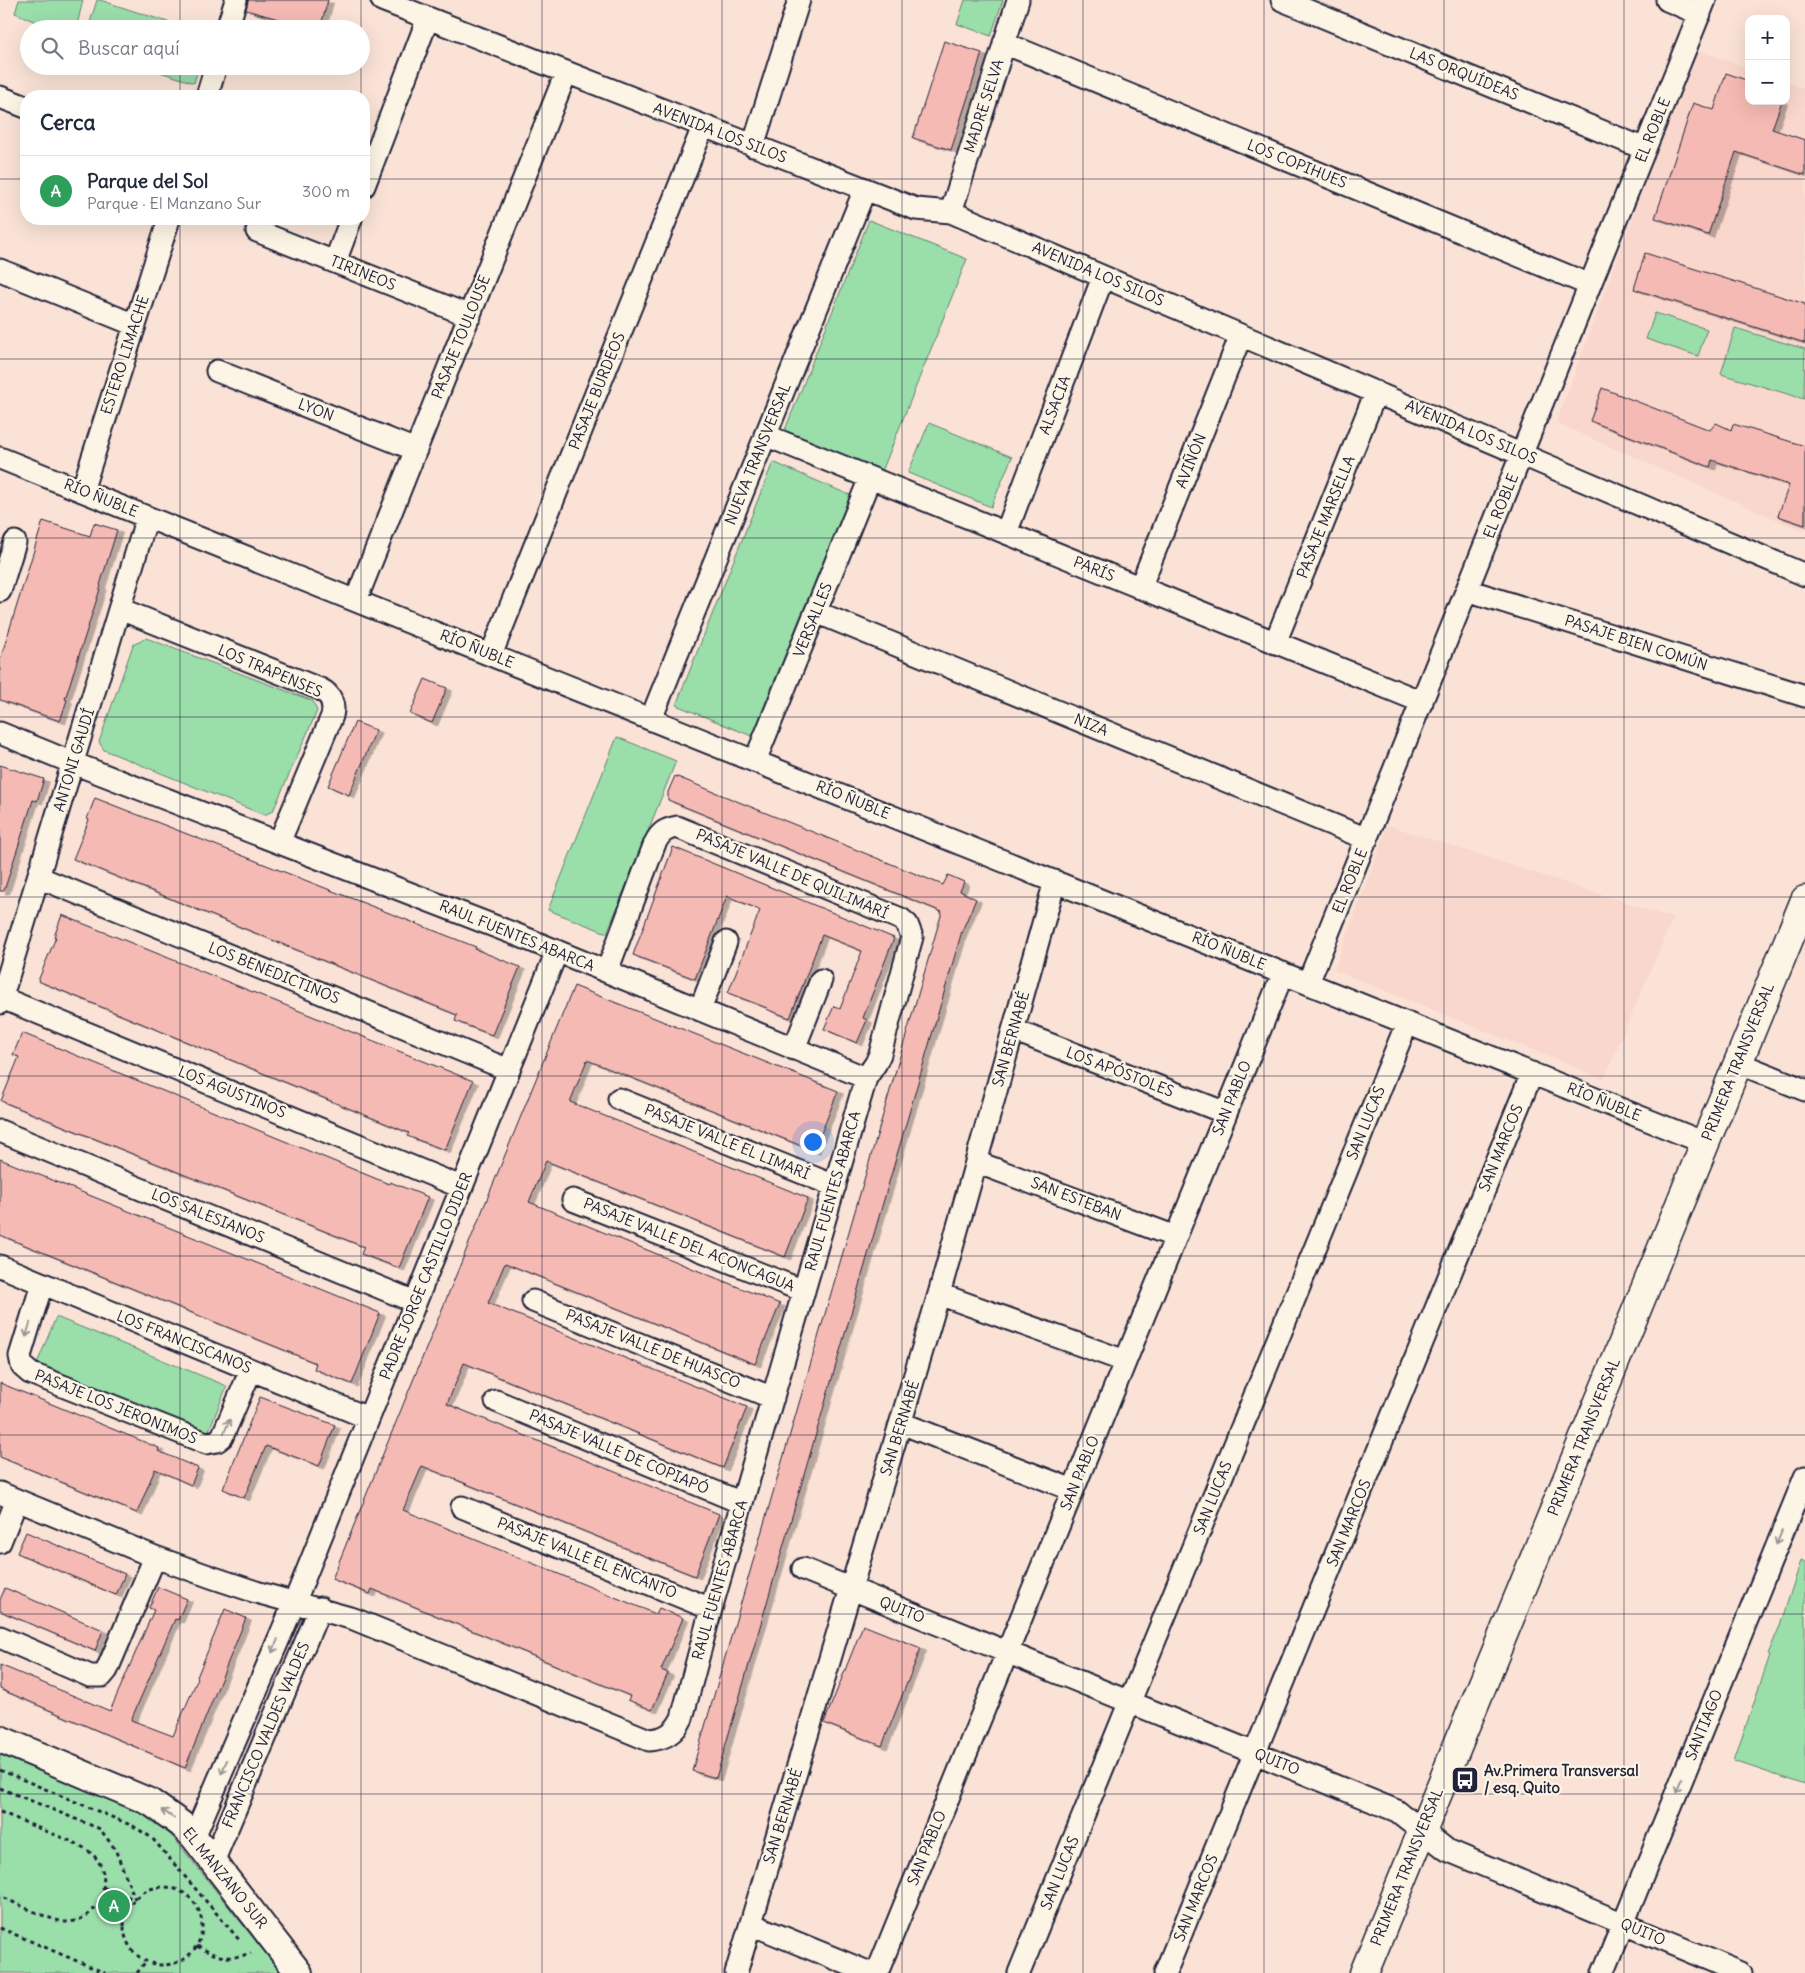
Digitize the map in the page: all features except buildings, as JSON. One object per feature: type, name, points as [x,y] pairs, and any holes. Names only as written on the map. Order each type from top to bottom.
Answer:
[{"type":"main road","name":"PRIMERA TRANSVERSAL","points":[[1364,1973],[1805,900]]},
{"type":"street","points":[[230,20],[236,0]]},
{"type":"street","name":"AVENIDA LOS SILOS","points":[[382,0],[865,189],[916,208],[951,212],[1805,575]]},
{"type":"street","points":[[754,146],[799,0]]},
{"type":"street","name":"MADRE SELVA","points":[[951,212],[1018,0]]},
{"type":"street","name":"LAS ORQUÍDEAS","points":[[1282,0],[1645,149]]},
{"type":"street","points":[[1667,0],[1703,7]]},
{"type":"street","name":"EL ROBLE","points":[[1308,983],[1703,7]]},
{"type":"street","points":[[370,170],[428,18]]},
{"type":"street","name":"LOS COPIHUES","points":[[1004,43],[1590,285]]},
{"type":"street","name":"PASAJE TOULOUSE","points":[[356,600],[566,73]]},
{"type":"street","points":[[209,90],[213,75]]},
{"type":"street","points":[[0,97],[20,105]]},
{"type":"street","name":"PASAJE BURDEOS","points":[[491,655],[704,127]]},
{"type":"street","name":"NUEVA TRANSVERSAL","points":[[651,719],[865,189]]},
{"type":"street","name":"ESTERO LIMACHE","points":[[82,491],[167,225]]},
{"type":"street","points":[[335,262],[349,225]]},
{"type":"street","name":"TIRINEOS","points":[[257,231],[470,316]]},
{"type":"street","points":[[0,270],[135,325]]},
{"type":"street","name":"ALSACIA","points":[[1006,533],[1103,277]]},
{"type":"street","name":"AVIÑÓN","points":[[1140,588],[1241,335]]},
{"type":"street","name":"LYON","points":[[216,371],[416,450]]},
{"type":"street","name":"PASAJE MARSELLA","points":[[1275,642],[1376,392]]},
{"type":"street","name":"PARÍS","points":[[766,436],[1422,702]]},
{"type":"street","name":"RÍO ÑUBLE","points":[[0,458],[1705,1142]]},
{"type":"street","name":"VERSALLES","points":[[755,761],[870,478]]},
{"type":"street","name":"ANTONI GAUDÍ","points":[[1,1000],[147,517]]},
{"type":"street","points":[[0,591],[15,542]]},
{"type":"street","name":"PASAJE BIEN COMÚN","points":[[1467,590],[1805,696]]},
{"type":"street","name":"LOS TRAPENSES","points":[[120,609],[320,689],[328,695],[333,705],[332,716],[279,843]]},
{"type":"street","name":"NIZA","points":[[816,612],[1367,839]]},
{"type":"street","name":"RAUL FUENTES ABARCA","points":[[0,733],[557,951],[866,1078],[678,1726],[666,1737],[648,1740],[368,1624],[320,1608],[256,1592],[155,1557],[8,1496]]},
{"type":"street","name":"PASAJE VALLE DE QUILIMARÍ","points":[[607,972],[659,836],[671,828],[682,828],[901,919],[907,924],[911,930],[912,944],[880,1054],[866,1078]]},
{"type":"street","name":"LOS BENEDICTINOS","points":[[38,877],[509,1070]]},
{"type":"street","name":"SAN BERNABÉ","points":[[736,1973],[939,1294],[1055,881]]},
{"type":"street","points":[[700,1010],[726,942]]},
{"type":"street","name":"PADRE JORGE CASTILLO DIDER","points":[[295,1601],[557,951]]},
{"type":"street","name":"SAN PABLO","points":[[876,1973],[1283,973]]},
{"type":"street","points":[[794,1049],[821,980]]},
{"type":"street","name":"LOS AGUSTINOS","points":[[1,1000],[462,1187]]},
{"type":"street","name":"SAN LUCAS","points":[[1019,1973],[1407,1022]]},
{"type":"street","name":"LOS APÓSTOLES","points":[[1014,1030],[1226,1113]]},
{"type":"street","points":[[1738,1063],[1805,1090]]},
{"type":"street","name":"SAN MARCOS","points":[[1165,1973],[1532,1073]]},
{"type":"street","name":"PASAJE VALLE EL LIMARÍ","points":[[619,1098],[835,1186]]},
{"type":"street","name":"LOS SALESIANOS","points":[[0,1131],[415,1302]]},
{"type":"street","name":"SAN ESTEBAN","points":[[976,1162],[1176,1237]]},
{"type":"street","name":"PASAJE VALLE DEL ACONCAGUA","points":[[574,1200],[804,1291]]},
{"type":"street","name":"LOS FRANCISCANOS","points":[[0,1266],[368,1418]]},
{"type":"street","name":"PASAJE LOS JERONIMOS","points":[[42,1284],[20,1356],[22,1366],[30,1373],[206,1443],[212,1443],[222,1437],[251,1370]]},
{"type":"street","points":[[939,1294],[1125,1361]]},
{"type":"street","name":"PASAJE VALLE DE HUASCO","points":[[533,1301],[773,1398]]},
{"type":"street","name":"PASAJE VALLE DE COPIAPÓ","points":[[496,1401],[742,1503]]},
{"type":"street","points":[[901,1423],[1073,1490]]},
{"type":"street","name":"SANTIAGO","points":[[1603,1973],[1796,1520],[1805,1478]]},
{"type":"street","points":[[0,1542],[8,1496]]},
{"type":"street","name":"PASAJE VALLE EL ENCANTO","points":[[462,1507],[711,1609]]},
{"type":"street","points":[[0,1636],[90,1676],[102,1676],[107,1670],[155,1557]]},
{"type":"street","name":"QUITO","points":[[803,1569],[1396,1810],[1448,1850],[1741,1973]]},
{"type":"street","name":"FRANCISCO VALDES VALDES","points":[[194,1837],[295,1601]]},
{"type":"street","name":"FRANCISCO VALDES VALDES","points":[[213,1862],[320,1608]]},
{"type":"street","name":"EL MANZANO SUR","points":[[0,1739],[150,1802],[181,1824],[194,1837],[299,1973]]},
{"type":"street","points":[[750,1924],[870,1973]]},
{"type":"path","points":[[0,1770],[133,1826],[152,1838],[256,1960]]},
{"type":"path","points":[[0,1788],[100,1829],[115,1848],[135,1899]]},
{"type":"path","points":[[0,1812],[78,1844],[92,1853],[104,1876],[102,1898],[94,1910],[79,1920],[67,1922],[54,1919],[0,1896]]},
{"type":"path","points":[[158,1887],[172,1888],[184,1893],[194,1902],[200,1912],[203,1924],[202,1936],[190,1955],[180,1962],[168,1965],[146,1961],[136,1954],[128,1944],[124,1932],[124,1920],[128,1909],[135,1899],[146,1891],[158,1887]]},
{"type":"path","points":[[104,1888],[135,1899]]},
{"type":"path","points":[[194,1902],[202,1897]]},
{"type":"path","points":[[0,1928],[105,1973]]},
{"type":"path","points":[[197,1946],[227,1958],[237,1958],[251,1953]]},
{"type":"path","points":[[137,1973],[146,1961]]},
{"type":"shaded area","points":[[1695,49],[1745,68],[1745,105],[1790,105],[1790,83],[1805,89],[1805,532],[1556,423]]},
{"type":"shaded area","points":[[1388,825],[1673,918],[1604,1079],[1334,970]]},
{"type":"green space","points":[[19,0],[83,0],[78,20],[31,20],[15,13]]},
{"type":"green space","points":[[97,0],[100,0],[161,20],[91,20]]},
{"type":"green space","points":[[965,0],[1003,0],[991,36],[957,24]]},
{"type":"green space","points":[[170,75],[196,75],[194,83]]},
{"type":"green space","points":[[869,220],[967,259],[881,474],[783,435]]},
{"type":"green space","points":[[1655,313],[1707,329],[1698,356],[1646,339]]},
{"type":"green space","points":[[1735,328],[1805,349],[1804,399],[1721,374]]},
{"type":"green space","points":[[929,423],[1012,457],[991,507],[908,473]]},
{"type":"green space","points":[[773,462],[852,496],[754,737],[676,705]]},
{"type":"green space","points":[[146,638],[313,701],[317,711],[273,811],[264,815],[104,750],[99,742],[133,645]]},
{"type":"green space","points":[[617,737],[676,761],[607,933],[548,910]]},
{"type":"green space","points":[[56,1317],[227,1386],[207,1435],[36,1366]]},
{"type":"green space","points":[[1801,1561],[1805,1563],[1805,1785],[1734,1761],[1770,1655],[1768,1654],[1779,1628]]},
{"type":"green space","points":[[0,1755],[149,1816],[174,1838],[281,1973],[0,1973]]},
{"type":"place","name":"Av.Primera Transversal / esq. Quito","points":[[1465,1780]]},
{"type":"place","name":"Parque del Sol","points":[[114,1906]]}]
